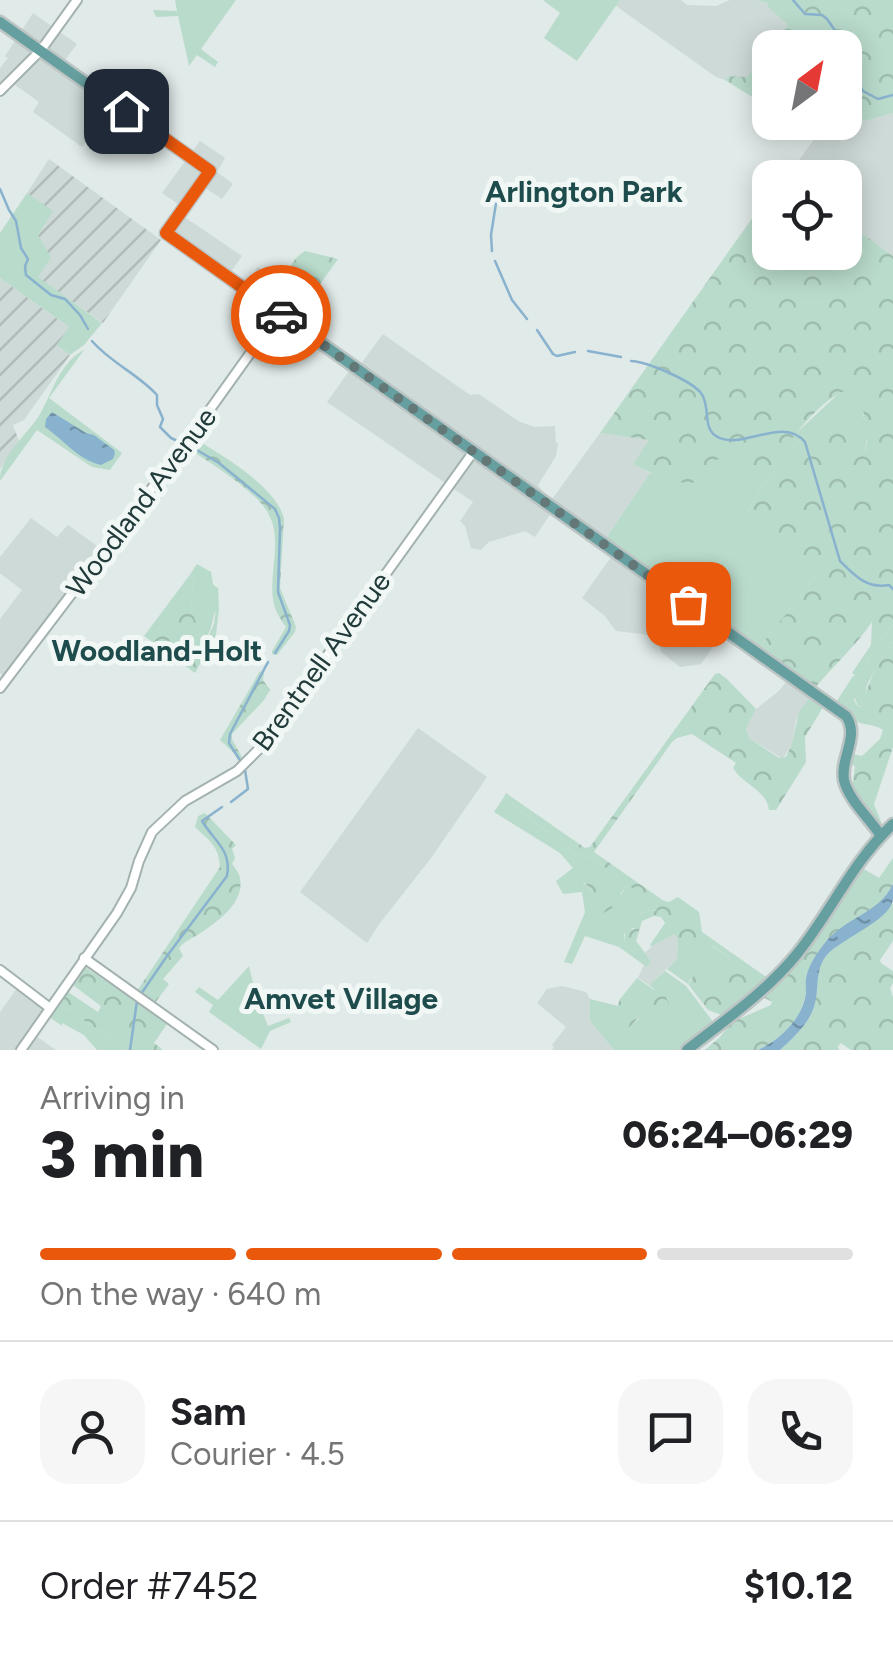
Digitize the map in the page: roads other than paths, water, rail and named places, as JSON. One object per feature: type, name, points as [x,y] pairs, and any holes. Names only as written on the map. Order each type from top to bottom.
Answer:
[{"type":"main road","points":[[0,22],[210,171],[166,233],[846,716],[852,727],[843,772],[845,786],[882,835]]},
{"type":"main road","points":[[687,1050],[784,970],[817,928],[867,850],[893,824]]},
{"type":"street","points":[[0,91],[40,50],[78,0]]},
{"type":"street","name":"Woodland Avenue","points":[[0,688],[200,425],[279,313]]},
{"type":"street","name":"Brentnell Avenue","points":[[21,1050],[132,888],[152,832],[185,802],[237,770],[262,746],[474,451]]},
{"type":"street","points":[[84,958],[213,1050]]},
{"type":"street","points":[[0,970],[50,1008]]},
{"type":"water","points":[[52,412],[114,450],[113,459],[101,465],[78,454],[45,427]]},
{"type":"water","points":[[893,884],[890,908],[823,961],[814,1007],[804,1025],[780,1050],[758,1050],[782,1034],[795,1019],[804,1002],[809,969],[824,944],[879,902]]},
{"type":"waterway","points":[[793,0],[805,14],[827,19],[848,49],[863,91],[878,99],[893,95]]},
{"type":"waterway","points":[[0,189],[28,259],[26,275],[51,295],[65,299],[88,329]]},
{"type":"waterway","points":[[492,251],[497,197]]},
{"type":"waterway","points":[[495,261],[512,300],[527,319]]},
{"type":"waterway","points":[[537,330],[553,354],[575,352]]},
{"type":"waterway","points":[[92,341],[157,395],[163,419],[160,427],[182,443]]},
{"type":"waterway","points":[[588,351],[621,357]]},
{"type":"waterway","points":[[631,361],[668,373],[696,388],[704,398],[709,427],[716,436],[737,440],[785,432],[805,442],[840,561],[862,580],[893,589]]},
{"type":"waterway","points":[[190,446],[219,463],[275,509],[279,518],[278,592],[290,625],[275,653]]},
{"type":"waterway","points":[[241,762],[229,743],[230,734],[268,662]]},
{"type":"waterway","points":[[231,802],[248,789],[245,770]]},
{"type":"waterway","points":[[141,994],[227,876],[224,852],[202,821],[222,807]]},
{"type":"waterway","points":[[130,1050],[137,1001]]},
{"type":"district","name":"Arlington Park","points":[[584,192]]},
{"type":"district","name":"Woodland-Holt","points":[[157,651]]},
{"type":"district","name":"Amvet Village","points":[[341,999]]}]
